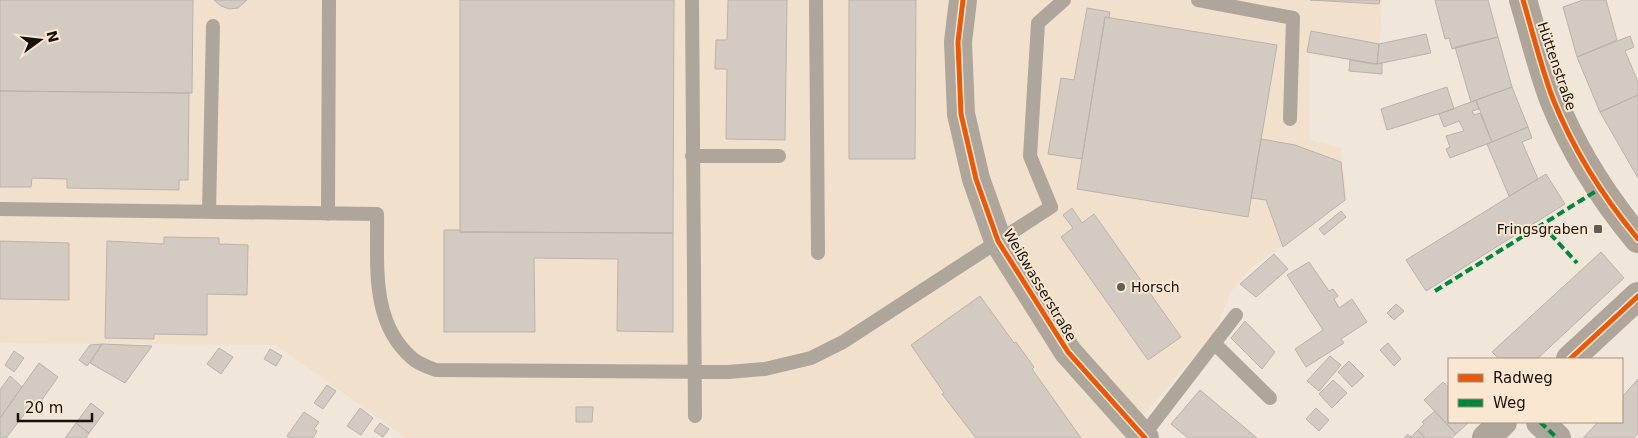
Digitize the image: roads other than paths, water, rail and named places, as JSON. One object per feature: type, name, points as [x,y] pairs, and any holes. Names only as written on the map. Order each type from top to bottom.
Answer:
[{"type":"street","name":"Weißwasserstraße","points":[[963,0],[958,42],[961,114],[976,179],[998,241],[1068,352],[1144,437]]},
{"type":"street","name":"Hüttenstraße","points":[[1523,0],[1554,99],[1580,155],[1618,215],[1638,239]]},
{"type":"street","points":[[1571,358],[1638,296]]},
{"type":"street","points":[[1486,438],[1502,423]]},
{"type":"street","points":[[1541,423],[1557,438]]},
{"type":"lane","points":[[328,214],[329,0]]},
{"type":"lane","points":[[692,0],[695,416]]},
{"type":"lane","points":[[816,0],[818,253]]},
{"type":"lane","points":[[0,209],[377,214],[379,298],[391,335],[413,359],[436,370],[695,372],[765,369],[811,358],[843,342],[1051,207],[1030,156],[1038,23],[1064,0]]},
{"type":"lane","points":[[1198,0],[1293,18],[1290,119]]},
{"type":"lane","points":[[209,212],[213,26]]},
{"type":"lane","points":[[692,156],[779,156]]},
{"type":"lane","points":[[1144,437],[1236,315]]},
{"type":"lane","points":[[1215,344],[1270,398]]},
{"type":"place","name":"Fringsgraben","points":[[1598,229]]},
{"type":"place","name":"Horsch","points":[[1121,287]]}]
